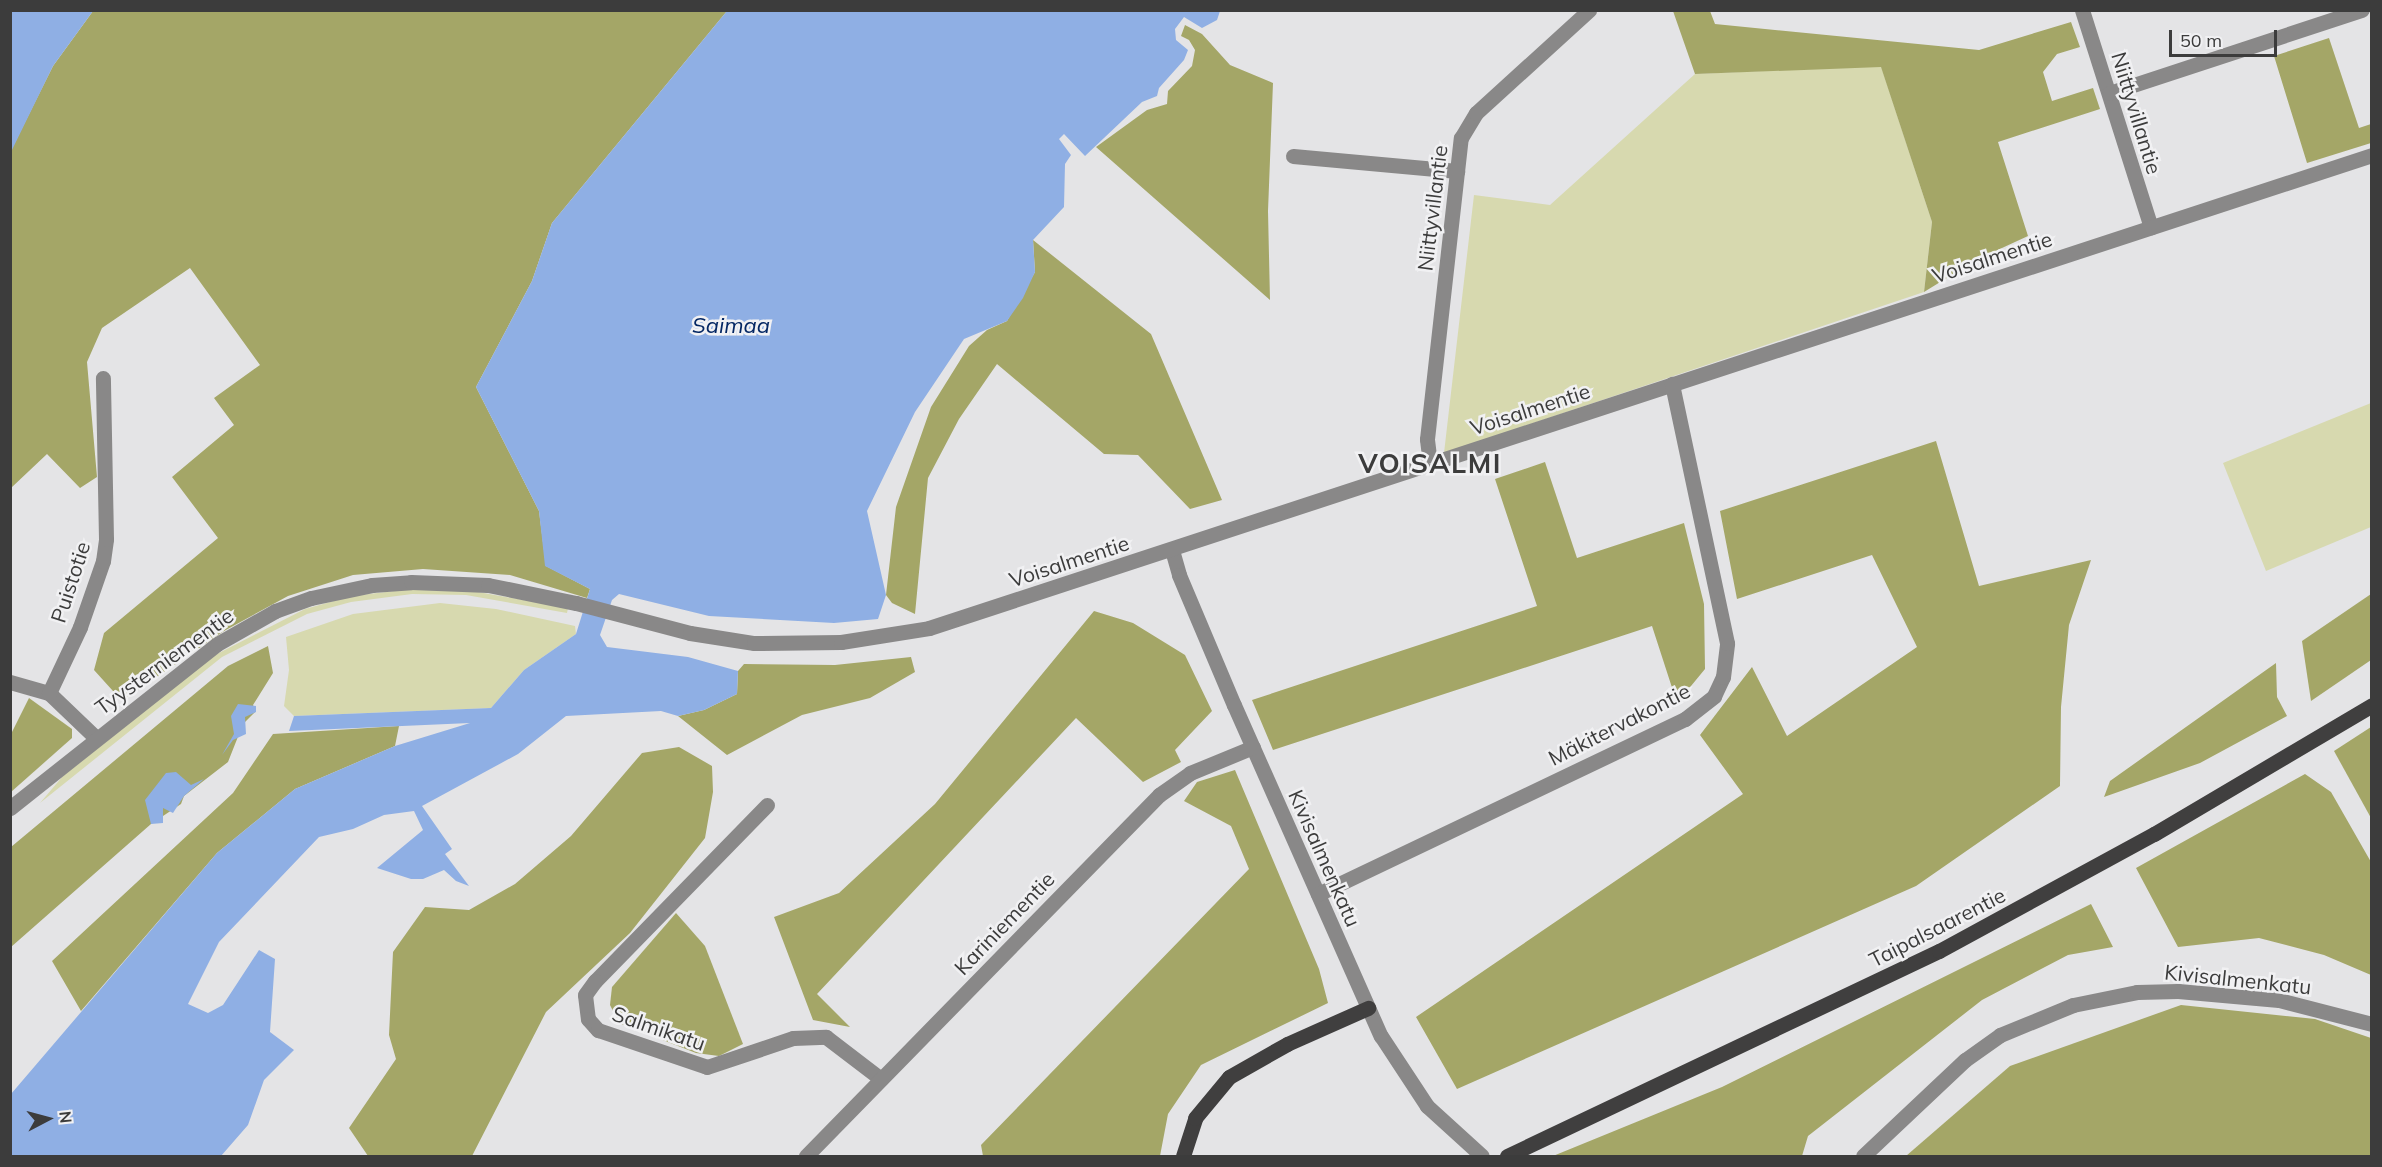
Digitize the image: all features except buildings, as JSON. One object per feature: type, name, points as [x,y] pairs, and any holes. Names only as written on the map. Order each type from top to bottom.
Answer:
[{"type":"main road","name":"Taipalsaarentie","points":[[1507,1156],[1939,951],[2154,834],[2372,705]]},
{"type":"main road","points":[[1183,1156],[1196,1118],[1229,1077],[1287,1044],[1368,1008]]},
{"type":"street","name":"Niittyvillantie","points":[[1430,464],[1427,439],[1461,138],[1476,113],[1589,10]]},
{"type":"street","name":"Niittyvillantie","points":[[2082,10],[2151,227]]},
{"type":"street","points":[[2109,93],[2362,10]]},
{"type":"street","points":[[1293,156],[1457,171]]},
{"type":"street","name":"Voisalmentie","points":[[576,603],[690,633],[754,643],[841,642],[929,627],[1172,550],[2372,156]]},
{"type":"street","name":"Puistotie","points":[[49,693],[80,627],[103,561],[106,539],[103,378]]},
{"type":"street","name":"Mäkitervakontie","points":[[1318,894],[1685,719],[1714,696],[1727,661],[1727,643],[1672,384]]},
{"type":"street","name":"Kivisalmenkatu","points":[[1172,550],[1179,575],[1252,747],[1368,1008],[1411,1085],[1448,1127],[1482,1156]]},
{"type":"street","name":"Tyysterniementie","points":[[10,808],[95,738],[217,644],[275,611],[311,598],[372,585],[452,582],[576,603]]},
{"type":"street","points":[[10,682],[49,693],[95,738]]},
{"type":"street","name":"Kariniementie","points":[[806,1156],[1159,795],[1190,773],[1252,747]]},
{"type":"street","name":"Salmikatu","points":[[767,805],[595,981],[585,995],[588,1019],[598,1030],[706,1067],[793,1038],[826,1037],[881,1079]]},
{"type":"street","name":"Kivisalmenkatu","points":[[1863,1156],[1965,1060],[2001,1035],[2073,1005],[2137,992],[2178,991],[2279,1000],[2372,1024]]},
{"type":"green space","points":[[93,11],[727,11],[552,223],[532,281],[476,387],[539,511],[546,566],[590,589],[587,598],[510,575],[423,569],[353,575],[288,596],[224,631],[122,701],[94,670],[104,633],[218,538],[172,477],[234,425],[214,398],[260,365],[190,268],[102,328],[87,362],[97,477],[80,488],[47,454],[11,488],[10,152],[53,66]]},
{"type":"green space","points":[[1673,11],[1710,11],[1715,24],[1979,50],[2071,22],[2080,47],[2057,54],[2043,72],[2052,101],[2093,88],[2100,109],[1998,142],[2028,236],[1976,260],[1924,292],[1932,222],[1881,67],[1695,74]]},
{"type":"green space","points":[[1185,25],[1202,34],[1230,65],[1273,83],[1268,211],[1270,300],[1096,147],[1147,110],[1167,104],[1168,91],[1192,66],[1195,50],[1189,40],[1181,36]]},
{"type":"green space","points":[[2329,38],[2359,128],[2371,124],[2371,143],[2307,163],[2274,56]]},
{"type":"green space","points":[[1881,66],[1932,222],[1924,292],[1444,453],[1474,195],[1550,205],[1695,74]]},
{"type":"green space","points":[[1033,240],[1151,334],[1222,500],[1190,509],[1138,455],[1104,454],[997,364],[959,419],[928,478],[915,614],[892,603],[886,595],[896,507],[931,407],[969,346],[987,330],[1007,321],[1035,272]]},
{"type":"green space","points":[[2371,403],[2371,527],[2266,571],[2223,463]]},
{"type":"green space","points":[[1936,441],[1979,586],[2091,560],[2069,625],[2061,707],[2060,786],[1916,886],[1457,1089],[1416,1017],[1743,794],[1700,735],[1752,667],[1787,736],[1917,647],[1872,555],[1737,599],[1720,511]]},
{"type":"green space","points":[[1545,462],[1577,558],[1684,523],[1704,604],[1705,669],[1677,703],[1652,626],[1273,750],[1252,700],[1537,606],[1495,479]]},
{"type":"green space","points":[[411,589],[467,590],[568,608],[567,613],[466,595],[412,594],[351,602],[307,614],[222,657],[40,803],[63,776],[213,656],[305,609],[352,596]]},
{"type":"green space","points":[[2371,594],[2371,660],[2311,701],[2302,641]]},
{"type":"green space","points":[[440,603],[496,609],[575,626],[576,634],[524,670],[491,708],[294,716],[284,706],[289,670],[286,637],[353,614]]},
{"type":"green space","points":[[1094,611],[1133,623],[1185,655],[1212,711],[1175,750],[1181,762],[1143,782],[1076,718],[817,994],[850,1027],[813,1020],[774,917],[839,893],[935,804]]},
{"type":"green space","points":[[268,646],[273,673],[253,705],[256,711],[243,724],[228,762],[184,796],[181,804],[151,824],[11,947],[11,847],[228,666]]},
{"type":"green space","points":[[911,657],[915,672],[870,698],[802,715],[727,755],[678,716],[704,710],[737,694],[738,671],[744,664],[835,665]]},
{"type":"green space","points":[[2276,663],[2277,697],[2287,716],[2200,763],[2104,797],[2110,781]]},
{"type":"green space","points":[[29,698],[72,729],[72,738],[11,792],[11,734]]},
{"type":"green space","points":[[399,726],[395,746],[295,789],[217,853],[81,1011],[52,961],[233,793],[273,734]]},
{"type":"green space","points":[[2371,727],[2371,818],[2334,751]]},
{"type":"green space","points":[[679,747],[712,766],[713,792],[705,838],[630,933],[546,1012],[472,1156],[368,1156],[349,1128],[396,1059],[389,1035],[393,952],[425,907],[469,910],[515,884],[571,836],[642,753]]},
{"type":"green space","points":[[1235,770],[1319,969],[1328,1003],[1201,1065],[1168,1114],[1160,1156],[983,1156],[981,1145],[1249,869],[1231,826],[1184,801],[1197,782]]},
{"type":"green space","points":[[2305,774],[2331,792],[2371,862],[2371,975],[2324,955],[2259,938],[2178,947],[2136,868]]},
{"type":"green space","points":[[2091,904],[2113,947],[2068,955],[1982,1000],[1808,1136],[1802,1156],[1553,1156],[1722,1087]]},
{"type":"green space","points":[[676,913],[705,946],[743,1044],[719,1056],[696,1053],[619,1023],[610,1005],[612,987]]},
{"type":"green space","points":[[2181,1005],[2315,1019],[2371,1038],[2371,1156],[1906,1156],[2010,1066]]},
{"type":"water","points":[[11,10],[93,11],[53,66],[11,152]]},
{"type":"water","name":"Saimaa","points":[[727,11],[1220,11],[1217,20],[1202,28],[1184,17],[1175,29],[1176,40],[1188,50],[1184,60],[1159,88],[1157,96],[1142,102],[1085,156],[1064,134],[1059,139],[1071,155],[1065,164],[1064,207],[1033,240],[1035,272],[1023,298],[1007,321],[964,339],[915,412],[867,511],[886,595],[878,619],[834,623],[709,616],[619,594],[612,600],[600,635],[607,647],[688,657],[738,671],[737,694],[704,710],[678,716],[661,711],[566,716],[518,754],[422,806],[452,849],[445,854],[469,886],[456,881],[444,870],[423,879],[411,879],[377,868],[423,830],[414,811],[384,815],[353,829],[319,837],[219,942],[188,1004],[208,1013],[223,1005],[259,950],[275,959],[270,1032],[294,1050],[264,1080],[248,1125],[221,1156],[11,1156],[11,1094],[217,853],[295,789],[395,746],[470,723],[289,731],[294,716],[491,708],[524,670],[576,634],[590,589],[545,566],[539,511],[476,387],[532,281],[552,223]]},
{"type":"water","points":[[238,704],[256,706],[256,712],[245,717],[246,734],[233,740],[222,755],[234,734],[231,716]]},
{"type":"water","points":[[176,772],[191,785],[204,779],[184,796],[173,813],[163,808],[163,823],[151,824],[145,800],[166,773]]},
{"type":"district","name":"VOISALMI","points":[[1430,464]]}]
